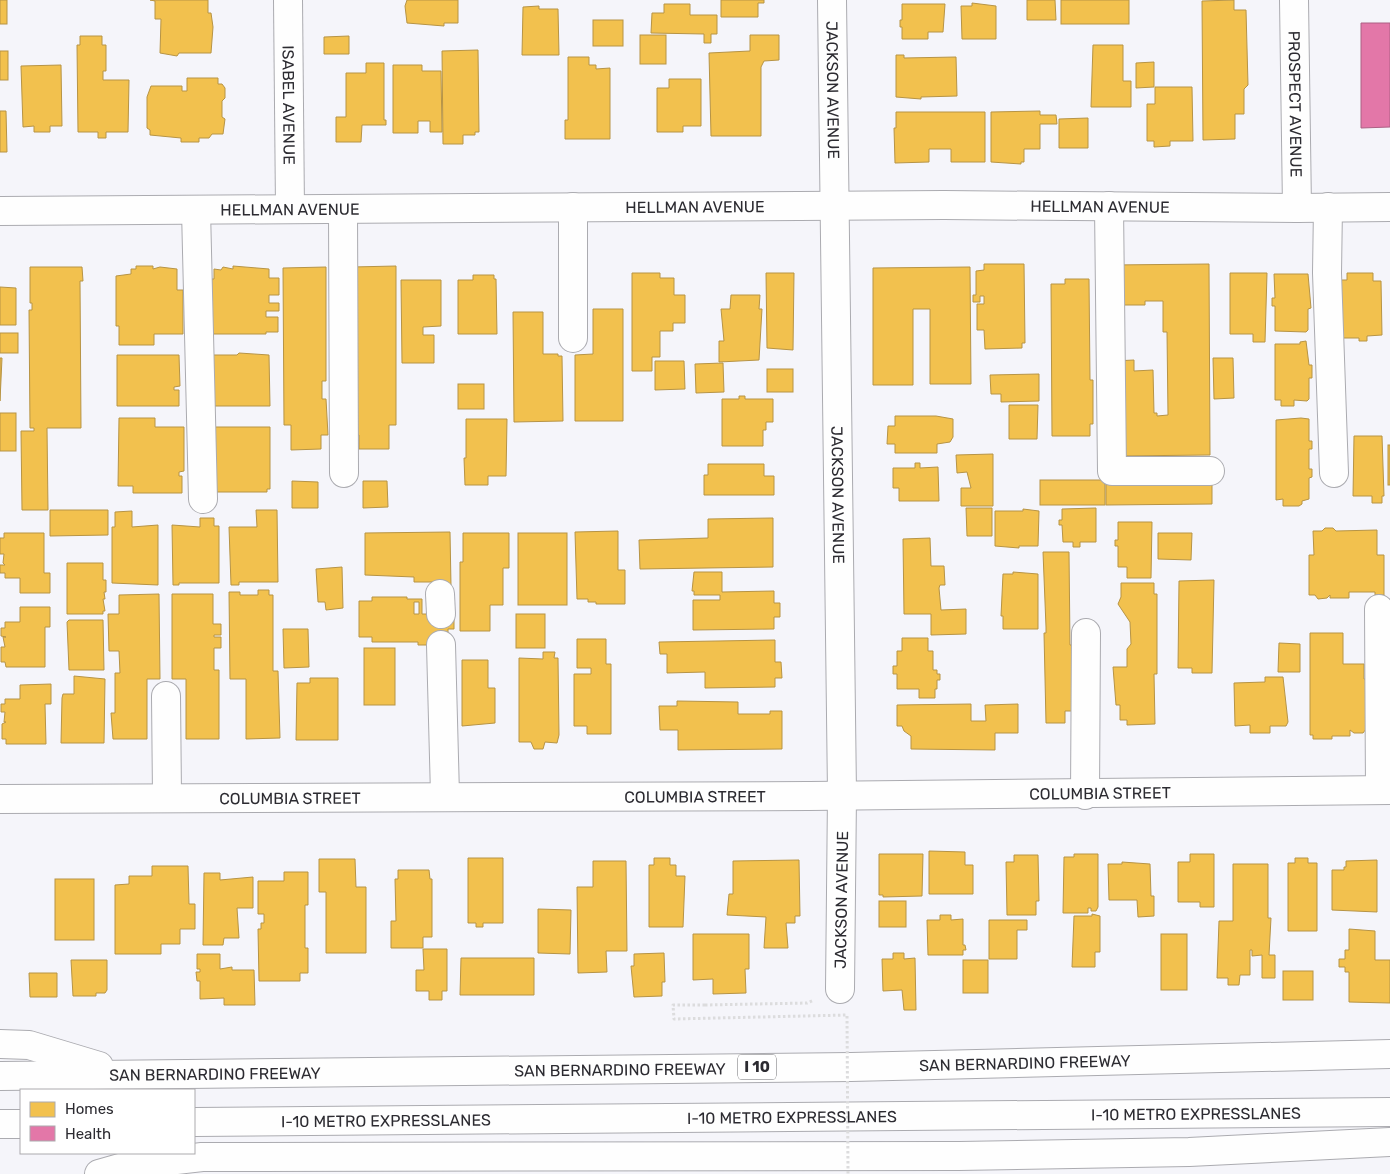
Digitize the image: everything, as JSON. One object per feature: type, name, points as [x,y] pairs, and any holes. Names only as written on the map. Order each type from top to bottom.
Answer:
[{"type":"main road","name":"ISABEL AVENUE","points":[[288,0],[290,209]]},
{"type":"main road","name":"JACKSON AVENUE","points":[[832,0],[842,794],[840,989]]},
{"type":"main road","name":"PROSPECT AVENUE","points":[[1294,0],[1297,208]]},
{"type":"main road","name":"HELLMAN AVENUE","points":[[0,211],[834,206],[1390,207]]},
{"type":"main road","points":[[1109,206],[1112,471],[1210,471]]},
{"type":"main road","points":[[573,338],[574,207]]},
{"type":"main road","points":[[1328,207],[1327,274],[1334,474]]},
{"type":"main road","points":[[344,209],[344,472]]},
{"type":"main road","points":[[196,210],[203,499]]},
{"type":"main road","points":[[1379,609],[1385,790]]},
{"type":"main road","points":[[1085,795],[1086,633]]},
{"type":"main road","points":[[441,645],[445,795]]},
{"type":"main road","points":[[166,696],[167,796]]},
{"type":"main road","name":"COLUMBIA STREET","points":[[0,798],[445,795],[1085,795],[1385,790]]},
{"type":"main road","points":[[0,1044],[28,1046],[124,1074]]},
{"type":"main road","name":"SAN BERNARDINO FREEWAY","points":[[0,1076],[851,1066],[1390,1054]]},
{"type":"main road","name":"I-10 METRO EXPRESSLANES","points":[[195,1122],[1390,1112]]},
{"type":"main road","points":[[0,1124],[20,1124]]},
{"type":"main road","points":[[99,1174],[127,1166],[202,1157],[968,1156],[1189,1152],[1390,1142]]},
{"type":"path","points":[[840,989],[807,1003],[673,1005],[674,1019],[847,1014],[848,1174]]},
{"type":"building: Homes","points":[[0,0],[7,0],[7,24],[0,24]]},
{"type":"building: Homes","points":[[150,0],[208,0],[208,13],[211,13],[213,27],[211,53],[179,53],[177,56],[160,53],[161,19],[155,19],[155,1]]},
{"type":"building: Homes","points":[[407,0],[458,0],[458,23],[444,23],[444,26],[407,23],[405,6]]},
{"type":"building: Homes","points":[[721,0],[764,0],[764,3],[758,3],[758,17],[721,17]]},
{"type":"building: Homes","points":[[1027,0],[1055,0],[1056,20],[1027,20]]},
{"type":"building: Homes","points":[[1061,0],[1129,0],[1129,24],[1061,24]]},
{"type":"building: Homes","points":[[1234,0],[1234,10],[1246,10],[1248,85],[1244,89],[1244,114],[1235,114],[1235,139],[1203,140],[1202,1]]},
{"type":"building: Homes","points":[[972,3],[996,6],[996,39],[962,39],[961,6],[972,6]]},
{"type":"building: Homes","points":[[664,4],[690,4],[690,15],[717,15],[717,34],[711,34],[711,43],[704,43],[704,34],[651,33],[652,13],[664,13]]},
{"type":"building: Homes","points":[[902,4],[945,4],[943,32],[928,32],[928,39],[902,39],[900,20],[902,20]]},
{"type":"building: Homes","points":[[539,6],[539,9],[558,9],[559,55],[522,55],[523,7]]},
{"type":"building: Homes","points":[[593,20],[623,20],[623,46],[593,46]]},
{"type":"building: Homes","points":[[640,35],[666,35],[666,64],[640,64]]},
{"type":"building: Homes","points":[[750,35],[779,35],[779,60],[764,61],[761,67],[761,136],[711,136],[709,53],[750,51]]},
{"type":"building: Homes","points":[[80,36],[102,36],[102,45],[106,45],[106,71],[103,71],[103,80],[129,80],[128,132],[106,132],[106,138],[98,138],[98,132],[78,132],[77,45],[80,45]]},
{"type":"building: Homes","points":[[349,36],[349,54],[324,54],[324,37]]},
{"type":"building: Homes","points":[[1093,45],[1123,45],[1123,81],[1131,81],[1131,107],[1091,107]]},
{"type":"building: Homes","points":[[478,50],[479,132],[475,132],[475,135],[463,135],[463,144],[443,144],[442,51]]},
{"type":"building: Homes","points":[[0,51],[8,51],[8,80],[0,80]]},
{"type":"building: Homes","points":[[896,55],[904,55],[904,58],[956,57],[957,96],[921,97],[921,99],[896,97]]},
{"type":"building: Homes","points":[[568,57],[589,57],[589,65],[596,65],[596,69],[610,68],[610,139],[565,139],[565,120],[568,120]]},
{"type":"building: Homes","points":[[1154,62],[1154,87],[1136,88],[1136,63]]},
{"type":"building: Homes","points":[[366,63],[384,63],[384,120],[386,120],[386,125],[362,125],[361,142],[336,142],[336,117],[346,117],[346,73],[366,73]]},
{"type":"building: Homes","points":[[61,65],[62,126],[50,126],[50,132],[34,132],[34,126],[23,127],[21,66]]},
{"type":"building: Homes","points":[[393,65],[422,65],[422,71],[441,71],[442,132],[430,132],[430,121],[418,121],[418,133],[393,133]]},
{"type":"building: Homes","points":[[187,78],[218,78],[218,84],[222,84],[225,88],[225,98],[222,101],[222,117],[225,119],[223,134],[212,134],[209,138],[199,138],[199,142],[181,142],[181,138],[150,135],[150,130],[147,128],[147,97],[151,86],[182,86],[182,91],[187,91]]},
{"type":"building: Homes","points":[[669,79],[701,79],[701,126],[683,126],[683,132],[657,132],[657,88],[669,88]]},
{"type":"building: Homes","points":[[1155,87],[1192,87],[1193,141],[1170,141],[1170,146],[1154,147],[1154,141],[1147,141],[1147,104],[1155,104]]},
{"type":"building: Homes","points":[[0,111],[6,111],[7,152],[0,152]]},
{"type":"building: Homes","points":[[1040,111],[1040,115],[1056,115],[1057,124],[1040,124],[1040,149],[1024,149],[1024,162],[1021,162],[1021,164],[991,162],[991,112]]},
{"type":"building: Homes","points":[[896,112],[985,112],[985,162],[951,162],[951,149],[929,149],[929,162],[895,163],[894,128],[896,128]]},
{"type":"building: Homes","points":[[1088,118],[1088,148],[1059,148],[1059,119]]},
{"type":"building: Homes","points":[[984,264],[1024,264],[1025,343],[1022,343],[1022,348],[985,349],[984,330],[977,330],[977,304],[984,304],[984,296],[980,296],[980,302],[973,302],[973,295],[976,295],[976,271],[984,270]]},
{"type":"building: Homes","points":[[1209,264],[1210,455],[1118,456],[1114,361],[1134,360],[1134,371],[1153,370],[1154,413],[1157,413],[1157,416],[1168,415],[1167,332],[1163,332],[1163,301],[1145,301],[1145,305],[1113,305],[1113,265]]},
{"type":"building: Homes","points":[[136,266],[153,266],[153,269],[160,267],[177,269],[177,290],[183,290],[183,334],[154,334],[154,345],[119,345],[119,326],[116,326],[116,276],[131,274],[131,269],[136,269]]},
{"type":"building: Homes","points":[[233,266],[269,269],[269,278],[279,278],[279,295],[269,295],[269,303],[279,303],[279,311],[266,311],[266,317],[278,317],[278,332],[266,332],[266,334],[211,334],[211,279],[214,279],[214,269],[221,270],[223,267],[233,269]]},
{"type":"building: Homes","points":[[396,266],[396,425],[389,425],[389,449],[359,449],[359,435],[352,435],[352,267]]},
{"type":"building: Homes","points":[[30,267],[82,267],[83,281],[80,281],[81,428],[47,428],[48,510],[22,510],[21,431],[34,431],[34,428],[30,428],[29,310],[32,310],[32,303],[30,303]]},
{"type":"building: Homes","points":[[326,267],[326,381],[322,381],[322,399],[326,399],[328,435],[321,435],[321,449],[291,450],[291,425],[284,425],[283,268]]},
{"type":"building: Homes","points":[[970,267],[971,384],[930,384],[930,309],[913,309],[913,385],[873,385],[873,268]]},
{"type":"building: Homes","points":[[632,273],[660,273],[660,278],[674,278],[674,295],[685,295],[685,323],[673,323],[673,331],[660,331],[660,357],[652,357],[652,371],[632,371]]},
{"type":"building: Homes","points":[[766,273],[794,273],[793,350],[767,348]]},
{"type":"building: Homes","points":[[1230,273],[1267,273],[1265,342],[1253,342],[1253,334],[1230,334]]},
{"type":"building: Homes","points":[[1347,273],[1373,273],[1373,281],[1381,281],[1382,335],[1367,336],[1367,341],[1359,341],[1359,338],[1339,338],[1339,280],[1347,280]]},
{"type":"building: Homes","points":[[1274,274],[1308,274],[1311,308],[1308,309],[1308,330],[1306,332],[1275,331],[1275,306],[1272,306],[1272,298],[1275,298]]},
{"type":"building: Homes","points":[[473,275],[494,275],[494,279],[496,279],[497,334],[458,334],[458,280],[473,280]]},
{"type":"building: Homes","points":[[1065,279],[1089,279],[1090,380],[1093,380],[1093,424],[1090,424],[1090,436],[1052,436],[1051,284],[1065,284]]},
{"type":"building: Homes","points":[[401,280],[441,280],[441,326],[423,327],[423,335],[434,335],[434,363],[402,363]]},
{"type":"building: Homes","points":[[0,287],[16,288],[16,325],[0,325]]},
{"type":"building: Homes","points":[[731,295],[760,295],[759,309],[762,309],[759,360],[719,362],[719,341],[724,341],[721,309],[730,309]]},
{"type":"building: Homes","points":[[593,309],[623,309],[623,421],[575,421],[575,355],[593,354]]},
{"type":"building: Homes","points":[[513,312],[543,312],[543,354],[558,354],[558,356],[562,356],[563,421],[514,422]]},
{"type":"building: Homes","points":[[0,333],[18,333],[18,353],[0,353]]},
{"type":"building: Homes","points":[[1306,341],[1309,365],[1312,365],[1312,378],[1309,378],[1309,399],[1307,401],[1294,400],[1294,406],[1281,406],[1281,400],[1275,400],[1275,344],[1300,344],[1300,342]]},
{"type":"building: Homes","points":[[239,353],[269,355],[270,406],[207,406],[207,355],[237,355]]},
{"type":"building: Homes","points":[[117,355],[179,355],[180,386],[174,387],[174,390],[179,390],[179,406],[117,406]]},
{"type":"building: Homes","points":[[0,358],[2,358],[0,401]]},
{"type":"building: Homes","points":[[1213,358],[1233,358],[1234,398],[1214,399]]},
{"type":"building: Homes","points":[[655,361],[684,361],[685,389],[655,390]]},
{"type":"building: Homes","points":[[723,363],[724,392],[696,393],[695,364]]},
{"type":"building: Homes","points":[[767,369],[793,369],[793,392],[767,392]]},
{"type":"building: Homes","points":[[1039,374],[1039,401],[1001,402],[1001,394],[991,394],[990,375]]},
{"type":"building: Homes","points":[[458,384],[484,384],[484,409],[458,409]]},
{"type":"building: Homes","points":[[739,396],[745,396],[745,399],[773,399],[773,422],[766,422],[766,430],[763,430],[763,446],[722,446],[722,399],[739,399]]},
{"type":"building: Homes","points":[[1009,405],[1038,405],[1037,439],[1009,439]]},
{"type":"building: Homes","points":[[0,413],[16,413],[16,451],[0,451]]},
{"type":"building: Homes","points":[[895,416],[936,416],[953,419],[953,437],[950,442],[937,444],[937,453],[895,453],[895,444],[887,444],[888,426],[895,426]]},
{"type":"building: Homes","points":[[119,418],[155,418],[155,427],[184,427],[184,471],[179,472],[179,476],[182,476],[182,493],[133,493],[133,486],[118,486]]},
{"type":"building: Homes","points":[[466,419],[507,419],[506,476],[488,476],[488,485],[465,485]]},
{"type":"building: Homes","points":[[1309,419],[1309,441],[1312,441],[1312,449],[1309,449],[1309,469],[1312,469],[1312,477],[1309,478],[1309,499],[1302,501],[1302,504],[1299,506],[1283,506],[1283,499],[1276,500],[1276,420]]},
{"type":"building: Homes","points":[[211,427],[270,427],[270,489],[267,489],[267,492],[211,492]]},
{"type":"building: Homes","points":[[1354,436],[1382,436],[1384,496],[1382,496],[1382,503],[1372,503],[1372,496],[1353,496]]},
{"type":"building: Homes","points":[[1388,445],[1390,445],[1390,485],[1388,485]]},
{"type":"building: Homes","points":[[993,454],[993,506],[961,506],[961,488],[971,488],[967,472],[957,473],[956,455]]},
{"type":"building: Homes","points":[[915,463],[920,463],[920,468],[938,467],[939,501],[899,501],[899,488],[893,488],[893,468],[915,468]]},
{"type":"building: Homes","points":[[708,464],[764,464],[764,476],[774,476],[774,495],[704,495],[704,475],[708,475]]},
{"type":"building: Homes","points":[[1040,480],[1105,480],[1105,505],[1040,505]]},
{"type":"building: Homes","points":[[292,481],[318,482],[318,508],[292,508]]},
{"type":"building: Homes","points":[[363,481],[387,481],[388,507],[363,508]]},
{"type":"building: Homes","points":[[1212,481],[1212,504],[1106,505],[1106,482]]},
{"type":"building: Homes","points":[[966,508],[992,508],[992,536],[967,536]]},
{"type":"building: Homes","points":[[1096,508],[1096,542],[1080,542],[1080,547],[1073,547],[1073,542],[1063,542],[1062,525],[1059,525],[1059,520],[1062,520],[1062,509]]},
{"type":"building: Homes","points":[[1023,509],[1039,511],[1038,546],[1019,546],[1019,548],[995,546],[995,511],[1023,511]]},
{"type":"building: Homes","points":[[50,510],[108,510],[108,535],[50,536]]},
{"type":"building: Homes","points":[[256,510],[277,510],[278,582],[239,582],[239,585],[231,585],[229,527],[257,527]]},
{"type":"building: Homes","points":[[132,511],[132,527],[158,525],[158,585],[112,583],[112,527],[115,527],[115,512]]},
{"type":"building: Homes","points":[[200,518],[214,518],[214,526],[219,526],[219,583],[179,583],[179,585],[173,585],[172,525],[200,527]]},
{"type":"building: Homes","points":[[773,518],[773,567],[640,569],[639,540],[708,538],[708,519]]},
{"type":"building: Homes","points":[[1118,522],[1152,522],[1151,578],[1127,578],[1127,567],[1118,567],[1118,546],[1115,546],[1115,540],[1118,540]]},
{"type":"building: Homes","points":[[1325,528],[1333,528],[1336,531],[1377,530],[1377,555],[1384,555],[1384,595],[1375,595],[1375,592],[1349,592],[1349,598],[1330,598],[1330,595],[1327,598],[1318,599],[1315,595],[1309,595],[1309,555],[1314,555],[1313,531],[1322,531]]},
{"type":"building: Homes","points":[[618,531],[618,570],[625,570],[625,604],[596,604],[596,602],[588,602],[588,599],[577,599],[575,532]]},
{"type":"building: Homes","points":[[450,532],[451,586],[432,586],[432,582],[414,582],[414,577],[365,575],[365,533]]},
{"type":"building: Homes","points":[[4,533],[44,533],[44,573],[50,573],[50,593],[20,593],[20,578],[5,578],[5,573],[0,573],[0,565],[5,565],[3,563],[4,554],[0,554],[0,538],[4,538]]},
{"type":"building: Homes","points":[[463,533],[509,533],[509,568],[503,568],[503,605],[490,605],[490,631],[460,631],[460,562],[463,562]]},
{"type":"building: Homes","points":[[518,533],[567,533],[567,605],[518,605]]},
{"type":"building: Homes","points":[[1158,533],[1192,533],[1191,560],[1158,559]]},
{"type":"building: Homes","points":[[930,538],[931,566],[944,566],[945,585],[940,585],[939,588],[941,610],[966,609],[966,634],[931,635],[931,614],[904,614],[903,539]]},
{"type":"building: Homes","points":[[1043,552],[1069,552],[1070,645],[1078,645],[1081,711],[1065,711],[1065,723],[1046,723],[1044,633],[1046,633],[1046,627]]},
{"type":"building: Homes","points":[[67,563],[103,563],[103,580],[106,580],[106,592],[104,592],[105,599],[103,599],[105,611],[103,611],[103,614],[67,614]]},
{"type":"building: Homes","points":[[342,567],[343,608],[326,610],[325,602],[318,602],[316,569]]},
{"type":"building: Homes","points":[[694,572],[722,572],[722,592],[774,591],[774,603],[780,603],[780,617],[774,617],[774,629],[693,630],[693,600],[720,600],[720,595],[694,595],[694,591],[692,591]]},
{"type":"building: Homes","points":[[1013,572],[1038,574],[1038,629],[1003,629],[1003,616],[1001,616],[1003,574],[1013,574]]},
{"type":"building: Homes","points":[[1214,580],[1212,673],[1192,673],[1192,668],[1178,668],[1179,581]]},
{"type":"building: Homes","points":[[1121,583],[1154,583],[1154,594],[1157,594],[1157,674],[1154,674],[1155,724],[1127,725],[1127,720],[1120,720],[1120,705],[1116,705],[1113,667],[1127,667],[1127,649],[1131,644],[1130,622],[1118,604],[1121,597]]},
{"type":"building: Homes","points":[[258,590],[269,590],[269,595],[273,595],[273,671],[278,671],[280,738],[246,739],[246,679],[230,679],[229,592],[240,592],[240,595],[258,595]]},
{"type":"building: Homes","points":[[159,594],[160,679],[147,679],[147,739],[113,739],[111,713],[115,713],[115,673],[120,673],[119,651],[109,651],[108,614],[119,614],[119,595]]},
{"type":"building: Homes","points":[[172,594],[213,594],[213,624],[221,624],[221,635],[214,635],[214,637],[221,637],[221,648],[214,648],[214,670],[219,670],[219,739],[186,739],[186,679],[172,679]]},
{"type":"building: Homes","points":[[372,597],[422,599],[422,614],[454,614],[454,629],[448,629],[448,645],[418,645],[418,642],[372,642],[372,637],[359,637],[359,601],[372,601]],"holes":[[[414,602],[419,602],[419,614],[414,614]]]},
{"type":"building: Homes","points":[[20,607],[50,607],[50,627],[45,627],[45,667],[6,667],[5,662],[1,662],[1,647],[5,647],[3,637],[6,637],[1,636],[1,628],[5,628],[5,622],[20,622]]},
{"type":"building: Homes","points":[[516,614],[545,614],[545,648],[516,648]]},
{"type":"building: Homes","points":[[69,620],[103,620],[104,670],[69,670],[67,622]]},
{"type":"building: Homes","points":[[283,629],[308,629],[309,667],[284,668]]},
{"type":"building: Homes","points":[[1310,633],[1343,633],[1343,664],[1364,664],[1364,679],[1371,679],[1366,729],[1363,733],[1354,733],[1350,730],[1350,736],[1332,736],[1332,739],[1313,739],[1313,735],[1310,735]]},
{"type":"building: Homes","points":[[902,638],[928,638],[928,651],[933,651],[933,670],[937,670],[937,674],[940,674],[940,680],[937,680],[937,689],[935,689],[935,698],[919,698],[919,689],[897,689],[897,674],[893,674],[893,666],[897,666],[897,651],[902,651]]},
{"type":"building: Homes","points":[[577,639],[606,639],[606,664],[611,664],[611,734],[587,734],[587,726],[574,726],[574,674],[591,674],[591,668],[577,668]]},
{"type":"building: Homes","points":[[775,640],[775,662],[781,662],[782,678],[775,678],[775,687],[705,688],[705,672],[667,673],[667,654],[660,654],[659,642]]},
{"type":"building: Homes","points":[[1279,643],[1300,644],[1300,672],[1278,672]]},
{"type":"building: Homes","points":[[364,648],[395,648],[395,705],[364,705]]},
{"type":"building: Homes","points":[[543,652],[555,652],[554,658],[558,658],[559,735],[557,743],[545,742],[543,749],[534,749],[531,742],[519,742],[519,658],[543,659]]},
{"type":"building: Homes","points":[[462,660],[488,660],[488,688],[495,688],[495,723],[462,726]]},
{"type":"building: Homes","points":[[74,676],[105,679],[104,743],[61,743],[62,698],[63,694],[74,694]]},
{"type":"building: Homes","points":[[1265,677],[1283,677],[1288,722],[1286,726],[1270,726],[1270,733],[1250,733],[1250,725],[1235,726],[1234,683],[1265,682]]},
{"type":"building: Homes","points":[[310,678],[338,678],[338,740],[296,740],[297,683],[310,683]]},
{"type":"building: Homes","points":[[51,684],[51,704],[45,704],[46,744],[6,744],[6,739],[2,739],[2,724],[6,722],[4,722],[5,712],[1,712],[1,704],[5,704],[5,699],[20,699],[20,685]]},
{"type":"building: Homes","points":[[677,701],[738,702],[738,714],[770,714],[770,711],[782,711],[782,749],[678,750],[678,730],[660,730],[659,706],[677,706]]},
{"type":"building: Homes","points":[[971,704],[971,721],[986,721],[985,705],[1018,704],[1018,733],[995,733],[995,750],[911,749],[911,736],[904,731],[902,726],[897,726],[897,705]]},
{"type":"building: Homes","points":[[929,851],[965,852],[965,865],[973,865],[973,894],[929,894]]},
{"type":"building: Homes","points":[[879,854],[923,854],[922,896],[883,897],[883,895],[879,895]]},
{"type":"building: Homes","points":[[1074,854],[1098,854],[1098,907],[1096,911],[1091,911],[1091,908],[1088,908],[1088,913],[1063,913],[1064,857],[1074,857]]},
{"type":"building: Homes","points":[[1190,854],[1214,854],[1214,907],[1200,907],[1200,902],[1178,902],[1178,862],[1190,862]]},
{"type":"building: Homes","points":[[1014,855],[1038,855],[1039,901],[1036,901],[1036,915],[1007,915],[1006,862],[1014,862]]},
{"type":"building: Homes","points":[[468,858],[503,858],[503,923],[483,923],[483,927],[476,927],[476,923],[468,923]]},
{"type":"building: Homes","points":[[654,858],[670,858],[670,865],[676,865],[676,876],[685,876],[683,927],[649,927],[649,865],[654,865]]},
{"type":"building: Homes","points":[[1295,858],[1308,858],[1308,863],[1317,863],[1317,931],[1288,931],[1288,863],[1295,863]]},
{"type":"building: Homes","points":[[319,859],[355,859],[356,887],[366,887],[366,953],[326,953],[326,892],[319,892]]},
{"type":"building: Homes","points":[[799,860],[800,916],[795,916],[795,923],[786,923],[788,948],[764,948],[766,917],[727,915],[729,894],[733,894],[733,861]]},
{"type":"building: Homes","points":[[1377,860],[1377,912],[1332,910],[1332,870],[1344,870],[1346,861]]},
{"type":"building: Homes","points":[[593,861],[626,861],[627,951],[606,951],[607,972],[578,973],[577,887],[593,887]]},
{"type":"building: Homes","points":[[1122,862],[1150,864],[1151,896],[1154,896],[1154,916],[1138,917],[1137,900],[1109,900],[1108,864],[1122,864]]},
{"type":"building: Homes","points":[[1233,864],[1268,864],[1268,918],[1271,918],[1269,955],[1275,955],[1275,978],[1262,978],[1262,955],[1252,956],[1252,950],[1250,950],[1250,975],[1240,975],[1239,985],[1228,985],[1228,978],[1217,978],[1219,921],[1233,921]]},
{"type":"building: Homes","points":[[152,866],[188,866],[189,904],[195,904],[195,929],[180,929],[180,944],[161,944],[161,954],[115,954],[115,885],[129,884],[129,876],[152,876]]},
{"type":"building: Homes","points":[[398,870],[429,870],[430,879],[432,879],[432,937],[423,937],[423,948],[391,948],[391,921],[396,921],[395,879],[398,879]]},
{"type":"building: Homes","points":[[284,872],[308,872],[308,905],[305,905],[305,948],[308,948],[308,973],[300,973],[300,981],[259,981],[258,929],[261,929],[261,923],[264,923],[264,914],[258,914],[258,881],[284,881]]},
{"type":"building: Homes","points":[[204,873],[220,873],[220,880],[253,877],[253,908],[237,908],[239,938],[224,938],[223,945],[203,945]]},
{"type":"building: Homes","points":[[55,879],[94,879],[94,940],[55,940]]},
{"type":"building: Homes","points":[[879,901],[906,901],[906,927],[879,927]]},
{"type":"building: Homes","points":[[538,909],[571,910],[570,954],[538,953]]},
{"type":"building: Homes","points":[[1092,914],[1100,916],[1100,952],[1095,952],[1095,967],[1072,967],[1074,916],[1092,916]]},
{"type":"building: Homes","points":[[940,915],[951,915],[951,920],[963,919],[963,945],[965,945],[966,950],[963,950],[963,955],[928,955],[927,920],[940,920]]},
{"type":"building: Homes","points":[[989,920],[1027,920],[1027,930],[1017,930],[1017,959],[989,959]]},
{"type":"building: Homes","points":[[1349,929],[1375,931],[1375,960],[1390,960],[1390,1003],[1349,1002],[1349,972],[1345,972],[1345,967],[1339,967],[1339,959],[1345,959],[1345,950],[1349,950]]},
{"type":"building: Homes","points":[[693,934],[749,934],[749,969],[745,969],[746,993],[713,994],[713,979],[693,980]]},
{"type":"building: Homes","points":[[1161,934],[1187,934],[1187,990],[1161,990]]},
{"type":"building: Homes","points":[[423,949],[447,949],[447,991],[442,991],[442,1000],[429,1000],[429,991],[416,991],[416,970],[424,970]]},
{"type":"building: Homes","points":[[664,953],[665,982],[662,982],[662,996],[634,997],[631,966],[634,966],[634,954]]},
{"type":"building: Homes","points":[[893,953],[904,953],[904,959],[915,958],[916,1010],[904,1010],[902,990],[883,991],[882,959],[893,959]]},
{"type":"building: Homes","points":[[197,954],[220,954],[220,969],[232,967],[232,970],[254,970],[255,1005],[224,1005],[224,998],[200,999],[200,981],[197,981],[196,972],[200,972],[200,969],[197,969]]},
{"type":"building: Homes","points":[[461,958],[534,958],[534,995],[460,995]]},
{"type":"building: Homes","points":[[71,960],[107,960],[107,990],[105,993],[96,993],[96,996],[73,996]]},
{"type":"building: Homes","points":[[963,960],[988,960],[988,993],[963,993]]},
{"type":"building: Homes","points":[[1283,971],[1313,971],[1313,1000],[1283,1000]]},
{"type":"building: Homes","points":[[29,973],[57,973],[57,997],[30,997]]},
{"type":"building: Health","points":[[1361,23],[1390,23],[1390,127],[1361,128]]}]
